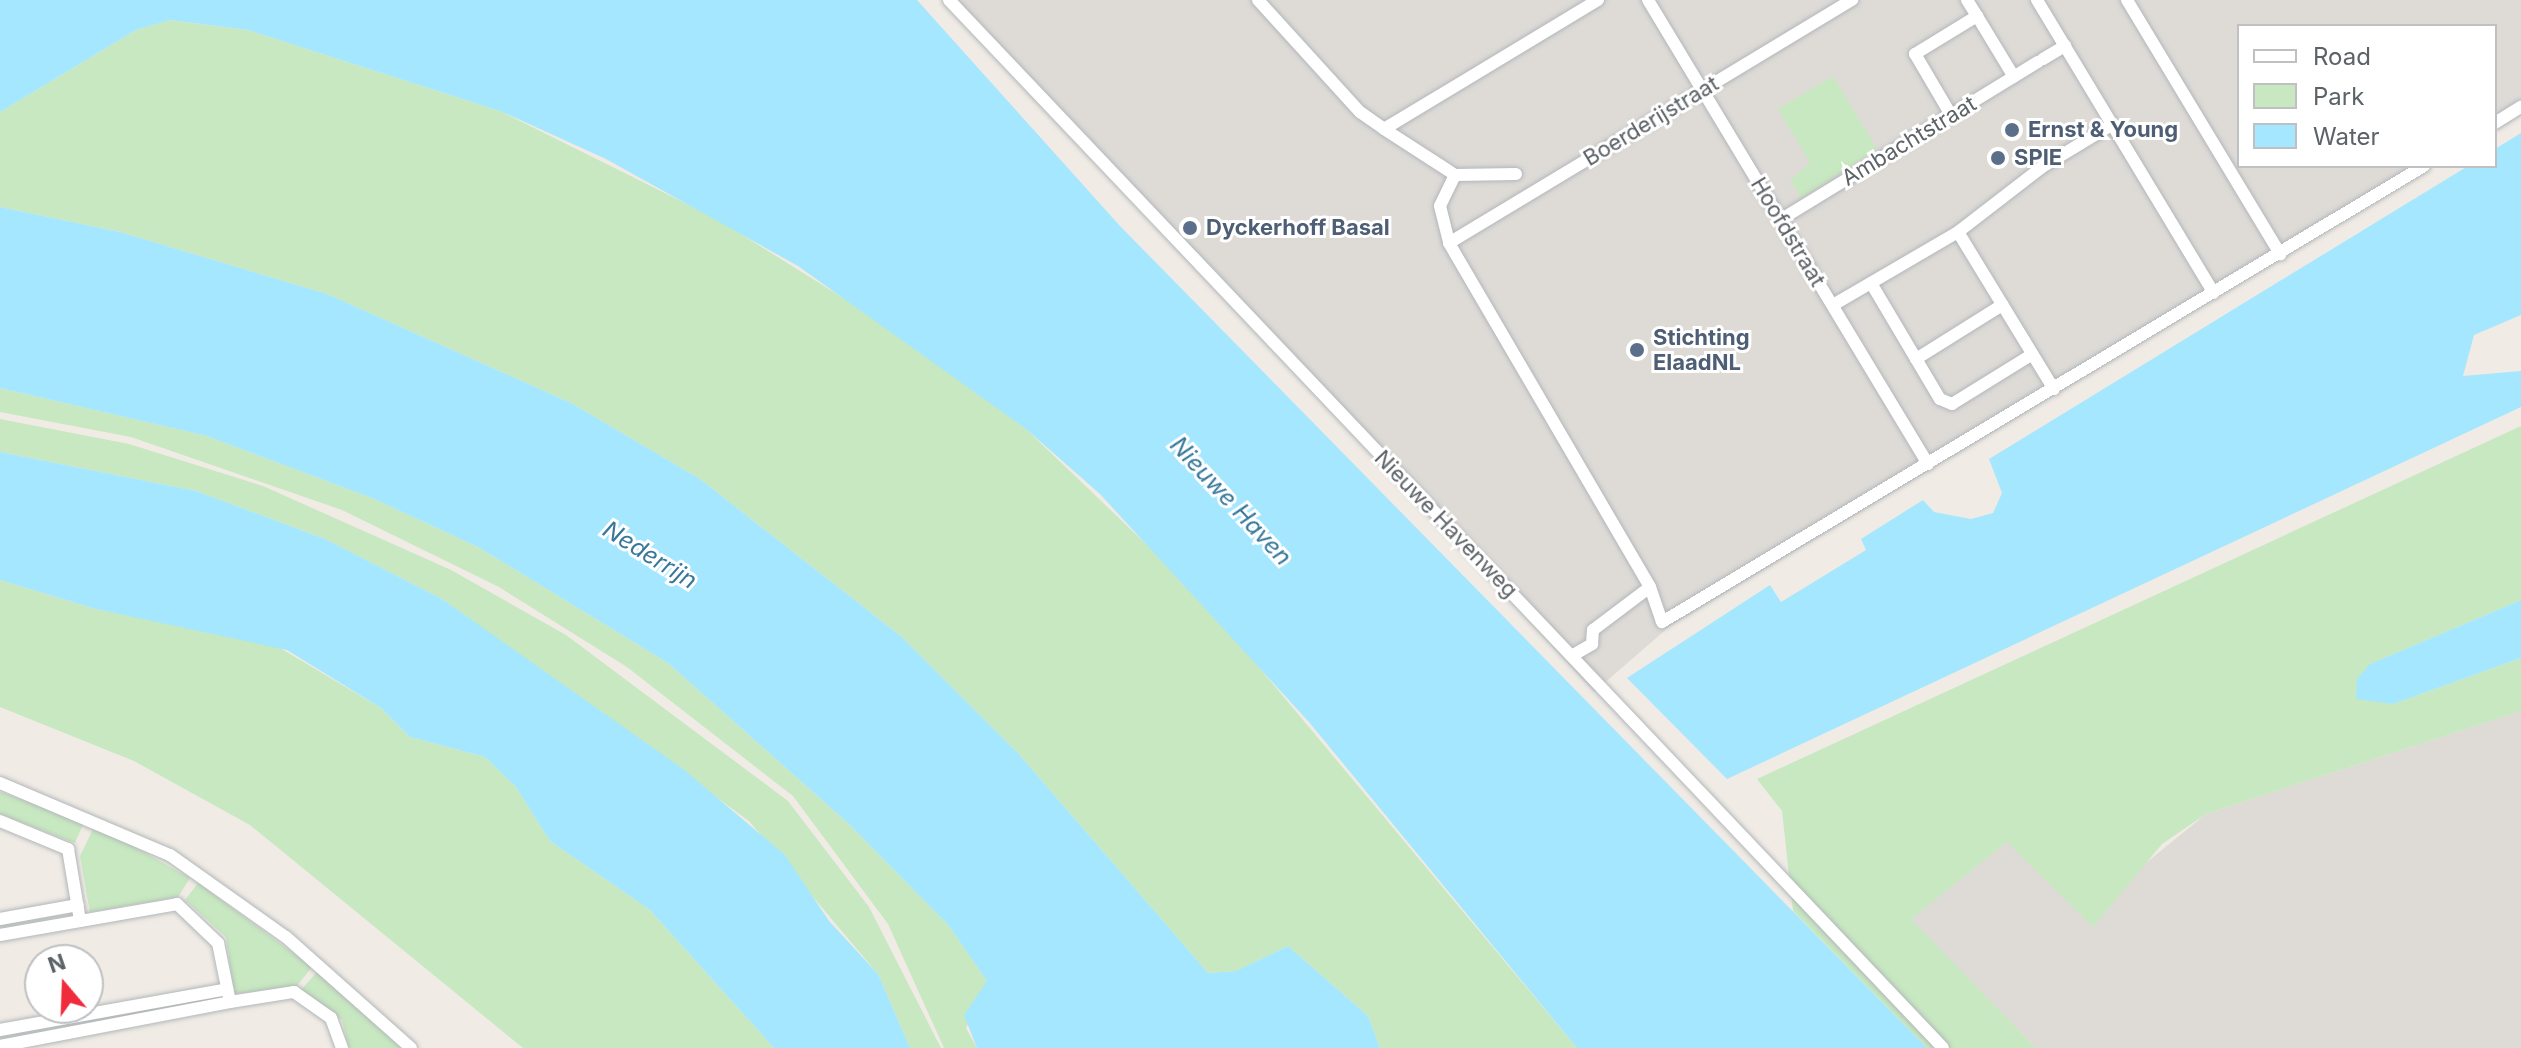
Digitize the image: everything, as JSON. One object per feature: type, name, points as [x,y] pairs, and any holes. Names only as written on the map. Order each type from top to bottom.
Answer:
[{"type":"street","name":"Nieuwe Havenweg","points":[[949,0],[1089,155],[1575,654],[1634,729],[1943,1048]]},
{"type":"street","points":[[1258,0],[1360,112],[1384,129],[1455,175],[1516,174]]},
{"type":"street","points":[[1384,129],[1598,0]]},
{"type":"street","name":"Hoofdstraat","points":[[1648,0],[1928,464]]},
{"type":"street","name":"Boerderijstraat","points":[[1449,243],[1852,0]]},
{"type":"street","points":[[1967,0],[2014,77]]},
{"type":"street","points":[[2037,0],[2214,293]]},
{"type":"street","points":[[2127,0],[2280,254]]},
{"type":"street","points":[[1951,115],[1915,54],[1977,16]]},
{"type":"street","name":"Ambachtstraat","points":[[1780,220],[2065,46]]},
{"type":"street","points":[[2497,122],[2521,107]]},
{"type":"street","points":[[1833,305],[1958,232],[2042,167],[2113,124]]},
{"type":"street","points":[[1455,175],[1440,206],[1449,243],[1650,587],[1662,622],[2421,168]]},
{"type":"street","points":[[1958,232],[2054,389]]},
{"type":"street","points":[[1871,283],[1940,399],[1952,404],[2031,355]]},
{"type":"street","points":[[1916,359],[2002,305]]},
{"type":"street","points":[[1575,654],[1592,644],[1593,630],[1650,587]]},
{"type":"street","points":[[0,783],[170,855],[286,937],[411,1048]]},
{"type":"street","points":[[0,821],[68,849],[80,921]]},
{"type":"street","points":[[0,935],[177,904],[218,943],[228,995]]},
{"type":"street","points":[[0,919],[78,905]]},
{"type":"street","points":[[0,1030],[228,995],[294,992],[331,1018],[342,1048]]},
{"type":"street","points":[[0,1046],[228,995]]},
{"type":"shaded area","points":[[957,0],[2521,0],[2521,115],[2497,130],[2497,24],[2237,24],[2237,168],[2433,168],[1669,627],[1594,692]]},
{"type":"shaded area","points":[[2521,711],[2521,1048],[2036,1048],[1910,919],[2008,841],[2136,871],[2206,814]]},
{"type":"green space","points":[[169,20],[248,30],[500,111],[717,219],[899,333],[1026,429],[1196,592],[1577,1048],[1380,1048],[1368,1016],[1288,946],[1236,971],[1208,973],[1017,752],[903,638],[700,479],[571,403],[327,294],[120,232],[0,207],[0,112],[136,30]]},
{"type":"green space","points":[[1833,76],[1877,149],[1801,198],[1790,180],[1810,163],[1778,109]]},
{"type":"green space","points":[[0,388],[207,436],[372,498],[478,547],[668,663],[849,824],[949,926],[988,982],[966,1028],[977,1048],[944,1048],[888,924],[793,796],[627,667],[499,587],[342,510],[131,437],[0,412]]},
{"type":"green space","points":[[0,419],[129,444],[263,486],[451,570],[566,635],[788,801],[869,907],[941,1048],[910,1048],[878,974],[749,821],[442,599],[325,539],[196,491],[0,452]]},
{"type":"green space","points":[[2521,426],[2521,600],[2370,664],[2393,704],[2521,658],[2521,711],[2206,814],[2162,844],[2093,927],[2007,842],[1911,919],[2036,1048],[1927,1048],[1793,911],[1782,811],[1757,779]]},
{"type":"green space","points":[[0,580],[96,609],[275,645],[381,708],[410,737],[485,757],[516,787],[550,841],[650,910],[774,1048],[523,1048],[250,825],[134,761],[0,707]]},
{"type":"green space","points":[[0,792],[84,822],[75,843],[0,814]]},
{"type":"green space","points":[[95,825],[190,878],[178,897],[90,912],[80,856]]},
{"type":"green space","points":[[198,883],[312,967],[296,987],[234,994],[226,937],[185,900]]},
{"type":"green space","points":[[317,972],[401,1048],[349,1048],[342,1020],[301,990]]},
{"type":"water","name":"Nieuwe Haven","points":[[0,0],[917,0],[1120,226],[1927,1048],[1577,1048],[1309,722],[1100,494],[1026,429],[798,266],[606,159],[500,111],[248,30],[170,20],[136,30],[0,112]]},
{"type":"water","points":[[2521,133],[2521,315],[2474,335],[2463,376],[2521,371],[2521,407],[1727,779],[1627,678],[1770,585],[1781,602],[1866,550],[1861,539],[1923,500],[1934,512],[1971,519],[1993,513],[2002,493],[1989,459],[2465,168],[2497,168],[2497,148]]},
{"type":"water","name":"Nederrijn","points":[[0,207],[120,232],[327,294],[571,403],[700,479],[903,638],[1017,752],[1208,973],[1236,971],[1288,946],[1368,1016],[1380,1048],[977,1048],[964,1015],[987,981],[949,926],[849,824],[668,663],[478,547],[372,498],[207,436],[0,388]]},
{"type":"water","points":[[0,452],[196,491],[325,539],[442,599],[683,769],[785,855],[829,921],[878,974],[910,1048],[774,1048],[650,910],[550,841],[516,787],[485,757],[410,737],[381,708],[287,650],[96,609],[0,580]]},
{"type":"water","points":[[2521,600],[2521,658],[2393,704],[2356,699],[2357,679],[2370,664]]},
{"type":"place","name":"Ernst & Young","points":[[2012,130]]},
{"type":"place","name":"SPIE","points":[[1998,158]]},
{"type":"place","name":"Dyckerhoff Basal","points":[[1190,228]]},
{"type":"place","name":"Stichting ElaadNL","points":[[1637,350]]}]
